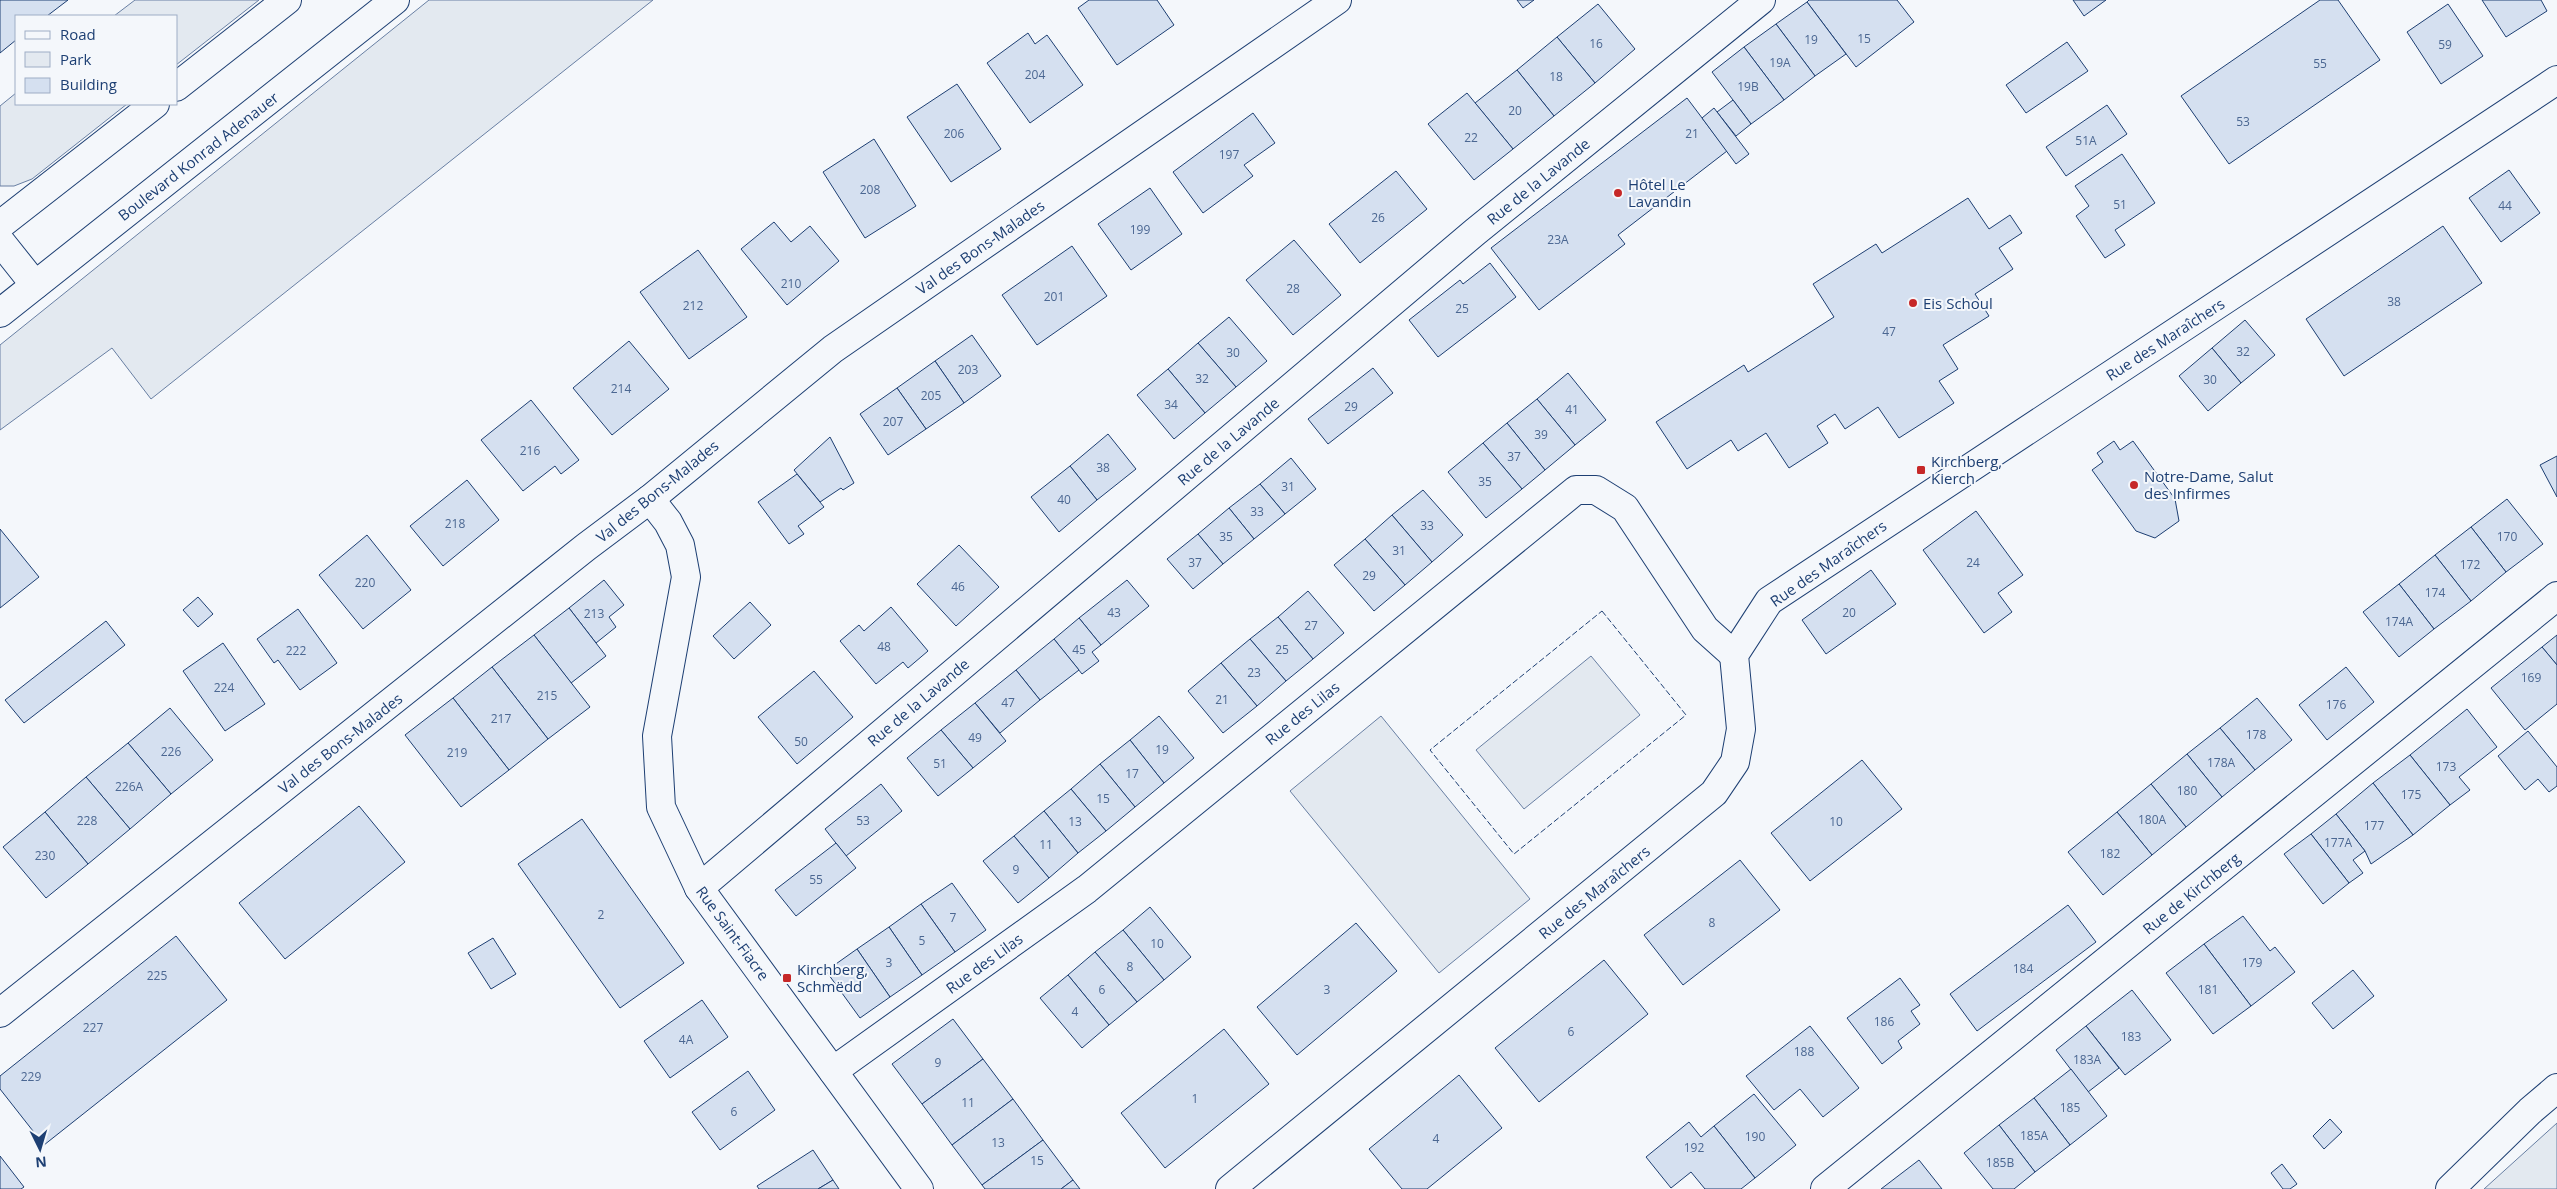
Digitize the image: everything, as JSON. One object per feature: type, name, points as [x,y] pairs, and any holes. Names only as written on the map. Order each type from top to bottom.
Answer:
[{"type":"street","points":[[178,85],[288,0]]},
{"type":"street","name":"Boulevard Konrad Adenauer","points":[[0,312],[395,0]]},
{"type":"street","name":"Rue de la Lavande","points":[[699,888],[1475,232],[1761,0]]},
{"type":"street","name":"Val des Bons-Malades","points":[[0,1012],[586,547],[650,499],[833,349],[1330,3]]},
{"type":"street","name":"Rue des Maraîchers","points":[[1230,1189],[1714,793],[1735,762],[1741,728],[1734,655],[1769,601],[2557,80]]},
{"type":"street","points":[[0,225],[155,105]]},
{"type":"street","points":[[0,241],[35,285]]},
{"type":"street","name":"Rue des Lilas","points":[[833,1071],[1087,889],[1576,490],[1596,490],[1625,508],[1705,629],[1734,655]]},
{"type":"street","name":"Rue Saint-Fiacre","points":[[650,499],[668,522],[680,545],[686,577],[657,736],[661,808],[699,888],[920,1189]]},
{"type":"street","name":"Rue de Kirchberg","points":[[1825,1189],[2557,596]]},
{"type":"street","points":[[2530,1111],[2557,1076]]},
{"type":"street","points":[[2450,1189],[2530,1111],[2557,1088]]},
{"type":"green space","points":[[135,0],[259,0],[178,63],[178,15],[115,15]]},
{"type":"green space","points":[[429,0],[653,0],[151,399],[112,348],[0,430],[0,345]]},
{"type":"green space","points":[[15,94],[15,105],[126,105],[32,179],[14,186],[0,186],[0,106]]},
{"type":"green space","points":[[1591,656],[1640,715],[1524,809],[1476,750]]},
{"type":"green space","points":[[1381,716],[1530,899],[1439,973],[1290,791]]},
{"type":"green space","points":[[2557,1123],[2557,1189],[2484,1189]]},
{"type":"building","points":[[0,0],[68,0],[48,15],[15,15],[15,41],[0,53]]},
{"type":"building","points":[[1089,0],[1157,0],[1174,25],[1117,65],[1078,8]]},
{"type":"building","points":[[1517,0],[1534,0],[1523,8]]},
{"type":"building","points":[[1809,0],[1897,0],[1914,22],[1856,67],[1807,2]]},
{"type":"building","points":[[2073,0],[2106,0],[2084,16]]},
{"type":"building","points":[[2320,0],[2338,0],[2380,60],[2229,164],[2181,96]]},
{"type":"building","points":[[2482,0],[2541,0],[2547,11],[2506,37]]},
{"type":"building","points":[[1807,2],[1846,54],[1815,76],[1776,24]]},
{"type":"building","points":[[1598,4],[1635,49],[1595,83],[1557,37]]},
{"type":"building","points":[[2448,4],[2483,56],[2441,84],[2407,32]]},
{"type":"building","points":[[1776,24],[1815,76],[1784,100],[1744,47]]},
{"type":"building","points":[[1028,33],[1035,44],[1047,35],[1083,85],[1030,123],[987,63]]},
{"type":"building","points":[[1557,37],[1595,83],[1554,116],[1517,70]]},
{"type":"building","points":[[2067,42],[2088,71],[2026,113],[2006,85]]},
{"type":"building","points":[[1744,47],[1784,100],[1751,124],[1712,72]]},
{"type":"building","points":[[1517,70],[1554,116],[1513,149],[1475,103]]},
{"type":"building","points":[[957,84],[1001,149],[951,182],[907,117]]},
{"type":"building","points":[[1467,93],[1513,149],[1474,180],[1428,124]]},
{"type":"building","name":"Hôtel Le Lavandin","points":[[1687,98],[1727,151],[1618,235],[1625,244],[1539,310],[1491,248]]},
{"type":"building","points":[[1733,100],[1751,124],[1736,136],[1717,112]]},
{"type":"building","points":[[2107,105],[2127,134],[2066,176],[2046,147]]},
{"type":"building","points":[[1714,108],[1749,154],[1736,164],[1702,118]]},
{"type":"building","points":[[1253,113],[1275,143],[1244,165],[1253,176],[1203,213],[1173,172]]},
{"type":"building","points":[[874,139],[916,206],[865,238],[823,172]]},
{"type":"building","points":[[2122,154],[2155,203],[2115,230],[2125,245],[2105,258],[2076,216],[2089,206],[2075,186]]},
{"type":"building","points":[[2509,170],[2540,213],[2501,242],[2469,198]]},
{"type":"building","points":[[1396,171],[1427,209],[1360,263],[1329,224]]},
{"type":"building","points":[[1150,188],[1182,234],[1131,270],[1098,224]]},
{"type":"building","points":[[1968,198],[1989,229],[2010,215],[2022,233],[1999,248],[2013,269],[1975,294],[1989,316],[1943,345],[1958,369],[1939,381],[1954,403],[1899,438],[1878,407],[1845,429],[1835,414],[1817,426],[1828,443],[1789,468],[1766,433],[1738,451],[1731,440],[1687,469],[1656,422],[1744,365],[1748,372],[1834,317],[1813,284],[1876,244],[1882,253]]},
{"type":"building","points":[[774,222],[791,242],[810,226],[839,261],[787,305],[741,249]]},
{"type":"building","points":[[2443,226],[2482,283],[2344,376],[2306,319]]},
{"type":"building","points":[[1294,240],[1341,295],[1293,335],[1246,280]]},
{"type":"building","points":[[1072,246],[1107,296],[1037,345],[1002,295]]},
{"type":"building","points":[[698,250],[747,317],[689,359],[640,292]]},
{"type":"building","points":[[1490,263],[1516,297],[1438,357],[1409,320],[1460,280],[1463,284]]},
{"type":"building","points":[[1229,317],[1267,361],[1236,387],[1198,343]]},
{"type":"building","points":[[2245,320],[2275,355],[2241,383],[2212,348]]},
{"type":"building","points":[[972,335],[1001,376],[964,403],[935,361]]},
{"type":"building","points":[[629,341],[669,389],[612,435],[573,388]]},
{"type":"building","points":[[1198,343],[1236,387],[1205,413],[1168,369]]},
{"type":"building","points":[[2212,348],[2241,383],[2208,411],[2179,376]]},
{"type":"building","points":[[935,361],[964,403],[926,429],[897,388]]},
{"type":"building","points":[[1373,368],[1393,393],[1328,444],[1308,419]]},
{"type":"building","points":[[1168,369],[1205,413],[1174,439],[1137,395]]},
{"type":"building","points":[[1568,373],[1606,420],[1575,445],[1537,399]]},
{"type":"building","points":[[897,388],[926,429],[888,455],[860,414]]},
{"type":"building","points":[[1537,399],[1575,445],[1545,470],[1507,423]]},
{"type":"building","points":[[531,400],[579,460],[561,474],[555,466],[523,491],[481,440]]},
{"type":"building","points":[[1507,423],[1545,470],[1522,489],[1483,443]]},
{"type":"building","points":[[1108,434],[1136,469],[1097,500],[1070,466]]},
{"type":"building","points":[[830,437],[854,483],[843,490],[841,488],[820,502],[794,470]]},
{"type":"building","name":"Notre-Dame, Salut des Infirmes","points":[[2114,441],[2120,450],[2133,441],[2175,499],[2179,521],[2155,538],[2136,531],[2092,470],[2103,462],[2097,453]]},
{"type":"building","points":[[1483,443],[1522,489],[1486,518],[1448,472]]},
{"type":"building","points":[[2557,456],[2557,497],[2540,465]]},
{"type":"building","points":[[1291,458],[1316,489],[1285,514],[1260,484]]},
{"type":"building","points":[[1070,466],[1097,500],[1059,532],[1031,497]]},
{"type":"building","points":[[797,474],[824,507],[798,526],[804,534],[789,544],[758,502]]},
{"type":"building","points":[[467,480],[499,520],[443,566],[410,526]]},
{"type":"building","points":[[1260,484],[1285,514],[1254,539],[1229,508]]},
{"type":"building","points":[[1423,490],[1463,535],[1432,562],[1392,515]]},
{"type":"building","points":[[2507,499],[2543,544],[2506,572],[2471,527]]},
{"type":"building","points":[[1229,508],[1254,539],[1223,564],[1198,534]]},
{"type":"building","points":[[1976,511],[2023,575],[1998,593],[2012,612],[1984,633],[1923,550]]},
{"type":"building","points":[[1392,515],[1432,562],[1405,585],[1365,539]]},
{"type":"building","points":[[2471,527],[2506,572],[2471,601],[2435,555]]},
{"type":"building","points":[[0,529],[39,577],[0,608]]},
{"type":"building","points":[[1198,534],[1223,564],[1193,589],[1167,559]]},
{"type":"building","points":[[367,535],[411,590],[363,629],[319,575]]},
{"type":"building","points":[[1365,539],[1405,585],[1374,611],[1334,565]]},
{"type":"building","points":[[959,545],[999,587],[956,626],[917,584]]},
{"type":"building","points":[[2435,555],[2471,601],[2434,629],[2399,584]]},
{"type":"building","points":[[1871,570],[1896,604],[1826,654],[1802,620]]},
{"type":"building","points":[[604,580],[624,605],[609,617],[616,627],[596,643],[569,608]]},
{"type":"building","points":[[1127,580],[1149,606],[1101,645],[1079,618]]},
{"type":"building","points":[[2399,584],[2434,629],[2399,657],[2363,612]]},
{"type":"building","points":[[1308,591],[1344,633],[1313,659],[1278,617]]},
{"type":"building","points":[[198,597],[213,614],[198,627],[183,610]]},
{"type":"building","points":[[750,602],[771,625],[734,659],[713,636]]},
{"type":"building","points":[[891,607],[928,651],[908,668],[903,662],[876,684],[840,641],[859,625],[864,631]]},
{"type":"building","points":[[569,608],[606,656],[571,683],[534,635]]},
{"type":"building","points":[[298,609],[337,663],[300,690],[278,660],[274,663],[257,639]]},
{"type":"building","points":[[1278,617],[1313,659],[1286,681],[1250,639]]},
{"type":"building","points":[[1079,618],[1101,645],[1092,652],[1099,661],[1082,674],[1054,639]]},
{"type":"building","points":[[106,621],[125,645],[24,723],[5,700]]},
{"type":"building","points":[[534,635],[590,707],[548,739],[492,667]]},
{"type":"building","points":[[2557,635],[2557,665],[2542,647]]},
{"type":"building","points":[[1054,639],[1079,670],[1040,700],[1016,670]]},
{"type":"building","points":[[1250,639],[1286,681],[1257,706],[1221,663]]},
{"type":"building","points":[[223,643],[265,704],[225,731],[183,671]]},
{"type":"building","points":[[2542,647],[2557,665],[2557,704],[2525,730],[2491,688]]},
{"type":"building","points":[[1221,663],[1257,706],[1223,733],[1188,691]]},
{"type":"building","points":[[492,667],[548,739],[509,770],[453,698]]},
{"type":"building","points":[[2346,667],[2374,702],[2327,740],[2299,705]]},
{"type":"building","points":[[1016,670],[1040,700],[1000,733],[975,703]]},
{"type":"building","points":[[814,671],[853,717],[797,764],[758,717]]},
{"type":"building","points":[[453,698],[509,770],[461,807],[405,735]]},
{"type":"building","points":[[2257,698],[2292,740],[2255,770],[2220,728]]},
{"type":"building","points":[[975,703],[1006,741],[973,768],[941,730]]},
{"type":"building","points":[[170,708],[213,760],[171,794],[128,743]]},
{"type":"building","points":[[2467,709],[2497,747],[2459,777],[2470,790],[2450,805],[2410,755]]},
{"type":"building","points":[[1159,716],[1194,758],[1164,783],[1130,740]]},
{"type":"building","points":[[2220,728],[2255,770],[2222,797],[2187,754]]},
{"type":"building","points":[[941,730],[973,768],[938,796],[907,758]]},
{"type":"building","points":[[2528,731],[2557,767],[2557,786],[2549,792],[2538,779],[2525,790],[2498,756]]},
{"type":"building","points":[[1130,740],[1164,783],[1135,807],[1100,764]]},
{"type":"building","points":[[128,743],[171,794],[130,829],[86,777]]},
{"type":"building","points":[[2187,754],[2222,797],[2186,827],[2151,784]]},
{"type":"building","points":[[2410,755],[2450,805],[2413,835],[2373,783]]},
{"type":"building","points":[[1862,760],[1902,809],[1810,881],[1771,833]]},
{"type":"building","points":[[1100,764],[1135,807],[1106,831],[1071,789]]},
{"type":"building","points":[[86,777],[130,829],[88,864],[45,812]]},
{"type":"building","points":[[2373,783],[2413,835],[2371,864],[2365,851],[2336,814]]},
{"type":"building","points":[[881,784],[902,811],[846,856],[825,829]]},
{"type":"building","points":[[2151,784],[2186,827],[2152,855],[2117,812]]},
{"type":"building","points":[[1071,789],[1106,831],[1078,853],[1044,811]]},
{"type":"building","points":[[359,806],[405,862],[285,959],[239,903]]},
{"type":"building","points":[[1044,811],[1078,853],[1049,878],[1014,836]]},
{"type":"building","points":[[45,812],[88,864],[46,898],[3,847]]},
{"type":"building","points":[[2117,812],[2152,855],[2103,895],[2068,852]]},
{"type":"building","points":[[2336,814],[2365,851],[2353,860],[2363,873],[2349,883],[2311,834]]},
{"type":"building","points":[[582,819],[684,963],[620,1008],[518,864]]},
{"type":"building","points":[[2311,834],[2349,883],[2323,904],[2284,854]]},
{"type":"building","points":[[1014,836],[1049,878],[1018,903],[983,861]]},
{"type":"building","points":[[836,843],[856,868],[796,916],[775,890]]},
{"type":"building","points":[[1740,860],[1780,910],[1683,985],[1644,935]]},
{"type":"building","points":[[952,883],[986,930],[955,952],[921,904]]},
{"type":"building","points":[[921,904],[955,952],[922,975],[889,927]]},
{"type":"building","points":[[2068,905],[2096,942],[1977,1031],[1950,994]]},
{"type":"building","points":[[1150,907],[1191,957],[1164,980],[1123,930]]},
{"type":"building","points":[[2243,916],[2270,951],[2275,947],[2295,972],[2251,1006],[2204,944]]},
{"type":"building","points":[[1356,923],[1397,971],[1297,1055],[1257,1007]]},
{"type":"building","points":[[889,927],[922,975],[890,997],[857,949]]},
{"type":"building","points":[[1123,930],[1164,980],[1137,1002],[1095,952]]},
{"type":"building","points":[[176,936],[227,1000],[44,1145],[0,1089],[0,1076]]},
{"type":"building","points":[[493,938],[516,974],[491,989],[468,953]]},
{"type":"building","points":[[2204,944],[2251,1006],[2213,1034],[2166,973]]},
{"type":"building","points":[[857,949],[890,997],[860,1018],[826,971]]},
{"type":"building","points":[[1095,952],[1137,1002],[1109,1025],[1068,975]]},
{"type":"building","points":[[1604,960],[1648,1014],[1539,1102],[1495,1048]]},
{"type":"building","points":[[2353,970],[2374,996],[2333,1029],[2312,1003]]},
{"type":"building","points":[[1068,975],[1109,1025],[1082,1048],[1040,998]]},
{"type":"building","points":[[1900,978],[1920,1005],[1911,1011],[1920,1024],[1898,1041],[1902,1048],[1882,1064],[1847,1018]]},
{"type":"building","points":[[2132,990],[2171,1040],[2125,1075],[2086,1026]]},
{"type":"building","points":[[702,1000],[728,1037],[670,1078],[644,1041]]},
{"type":"building","points":[[953,1019],[983,1059],[922,1104],[892,1064]]},
{"type":"building","points":[[1810,1026],[1859,1088],[1823,1117],[1800,1089],[1774,1110],[1746,1076]]},
{"type":"building","points":[[2086,1026],[2119,1068],[2088,1092],[2056,1050]]},
{"type":"building","points":[[1224,1029],[1269,1084],[1165,1168],[1121,1113]]},
{"type":"building","points":[[983,1059],[1013,1099],[952,1145],[922,1104]]},
{"type":"building","points":[[2071,1069],[2107,1116],[2070,1145],[2034,1098]]},
{"type":"building","points":[[748,1071],[775,1110],[720,1150],[692,1112]]},
{"type":"building","points":[[1459,1075],[1502,1128],[1427,1189],[1402,1189],[1369,1149]]},
{"type":"building","points":[[1754,1094],[1796,1145],[1755,1178],[1714,1126]]},
{"type":"building","points":[[2034,1098],[2070,1145],[2035,1172],[1999,1125]]},
{"type":"building","points":[[1013,1099],[1043,1140],[982,1185],[952,1145]]},
{"type":"building","points":[[2330,1119],[2342,1132],[2324,1149],[2313,1136]]},
{"type":"building","points":[[1689,1122],[1701,1137],[1714,1126],[1755,1178],[1741,1189],[1705,1189],[1691,1172],[1671,1188],[1646,1157]]},
{"type":"building","points":[[1999,1125],[2035,1172],[2014,1189],[1993,1189],[1964,1153]]},
{"type":"building","points":[[1043,1140],[1073,1180],[1061,1189],[985,1189],[982,1185]]},
{"type":"building","points":[[813,1150],[833,1180],[818,1189],[759,1189],[757,1186]]},
{"type":"building","points":[[0,1156],[24,1187],[21,1189],[0,1189]]},
{"type":"building","points":[[1919,1160],[1942,1189],[1881,1189]]},
{"type":"building","points":[[2282,1164],[2297,1184],[2290,1189],[2283,1189],[2271,1173]]},
{"type":"building","points":[[833,1180],[839,1189],[818,1189]]},
{"type":"building","points":[[1073,1180],[1080,1189],[1061,1189]]},
{"type":"fence","points":[[1602,611],[1686,715],[1514,854],[1430,750],[1602,611]]},
{"type":"place","name":"Hôtel Le Lavandin","points":[[1618,193]]},
{"type":"place","name":"Eis Schoul","points":[[1913,303]]},
{"type":"place","name":"Kirchberg, Kierch","points":[[1921,470]]},
{"type":"place","name":"Notre-Dame, Salut des Infirmes","points":[[2134,485]]},
{"type":"place","name":"Kirchberg, Schmëdd","points":[[787,978]]}]
